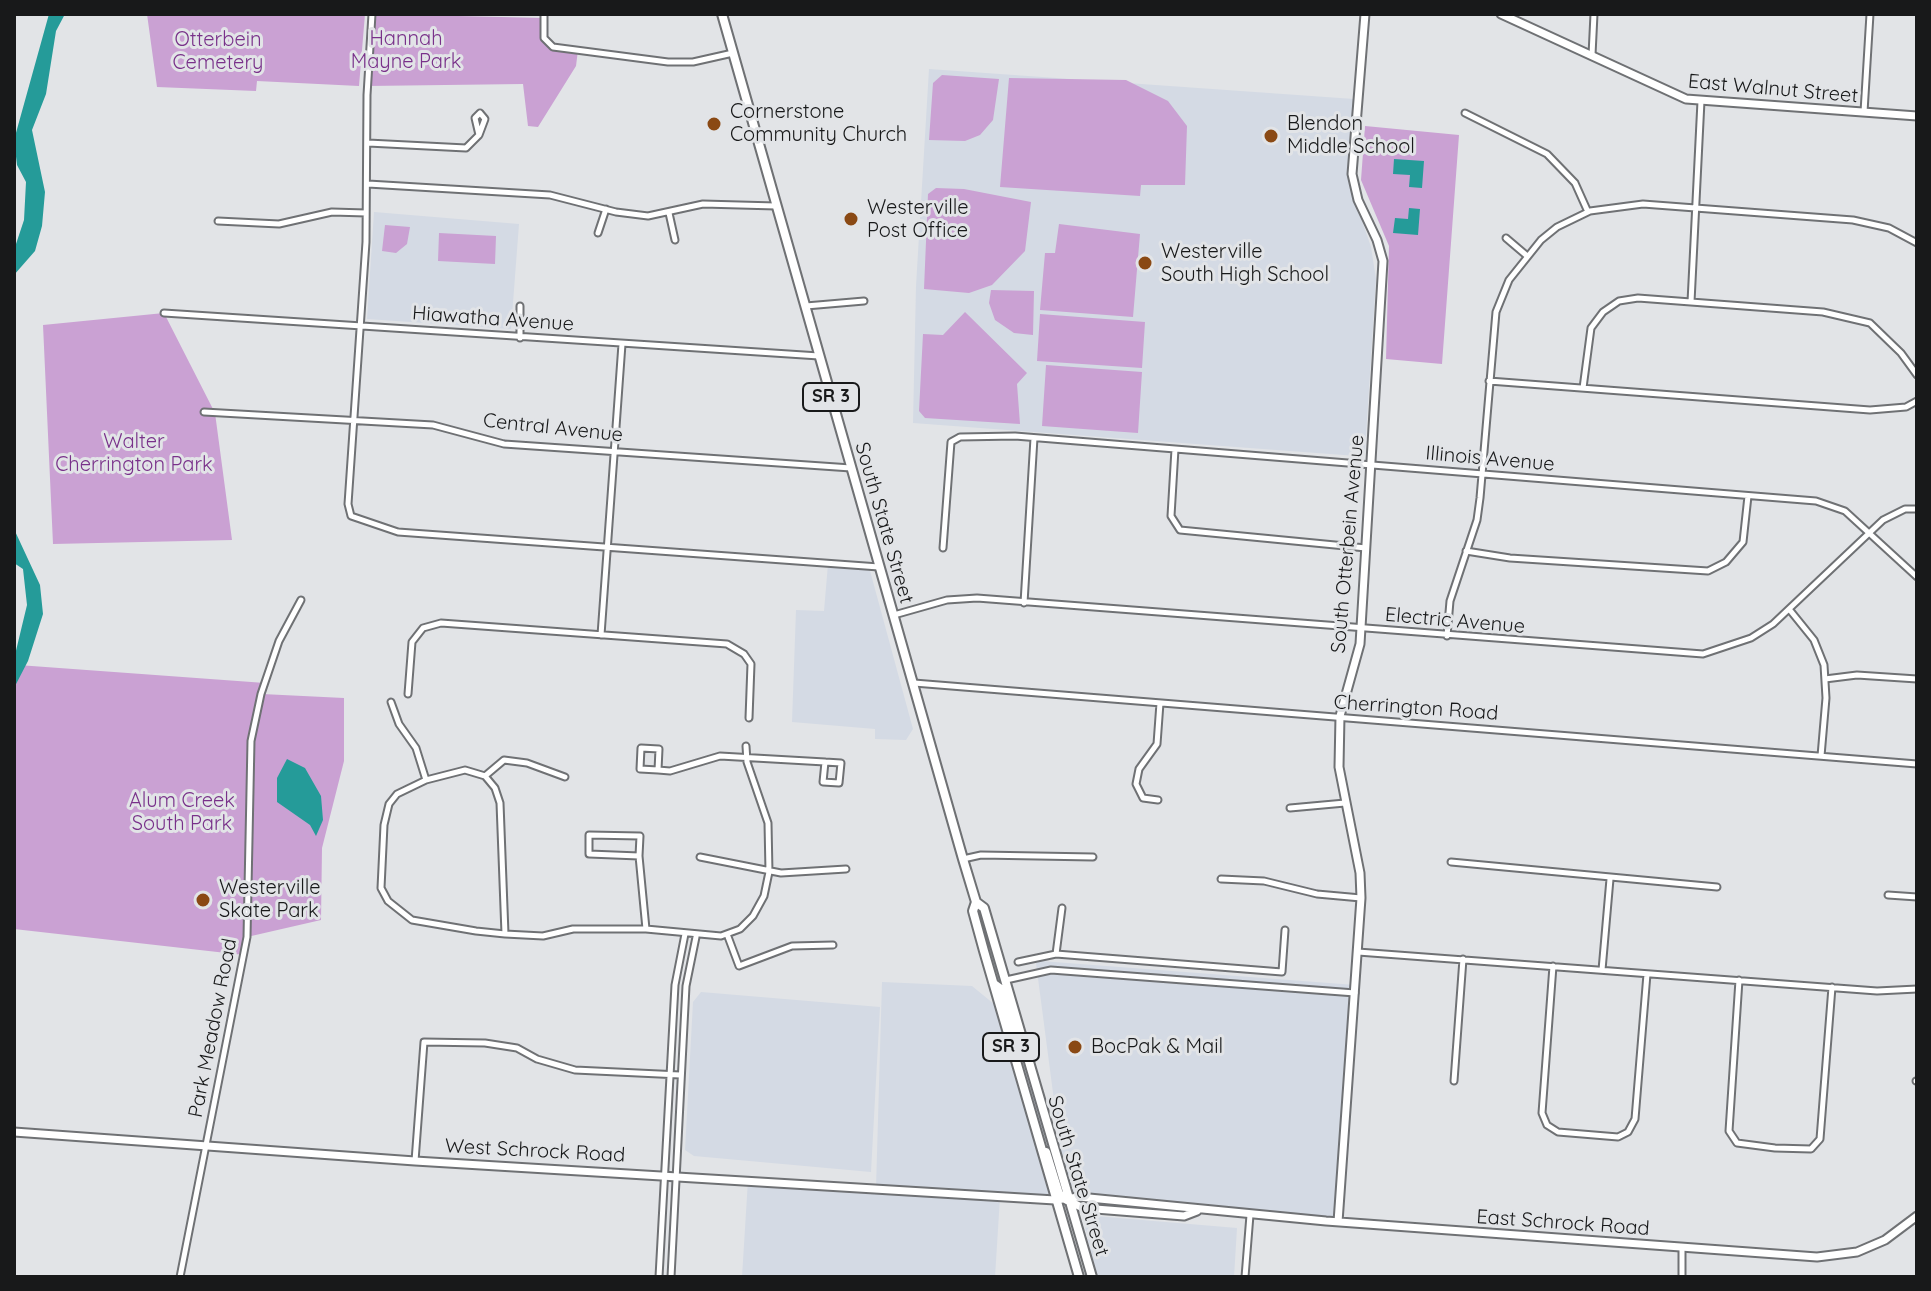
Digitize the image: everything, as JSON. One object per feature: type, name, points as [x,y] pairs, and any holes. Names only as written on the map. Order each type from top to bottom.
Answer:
[{"type":"main road","name":"South State Street","points":[[722,14],[963,859],[993,984],[1079,1277]]},
{"type":"main road","name":"South State Street","points":[[974,907],[984,908],[1092,1277]]},
{"type":"main road","points":[[978,930],[988,943],[997,976],[1005,981]]},
{"type":"main road","points":[[993,984],[1001,989],[1016,1041],[1026,1055]]},
{"type":"main road","points":[[1030,1111],[1036,1118],[1059,1194],[1067,1200]]},
{"type":"street","points":[[372,14],[361,327],[348,504],[351,516],[398,532],[880,567]]},
{"type":"street","points":[[544,14],[547,43],[553,47],[668,62],[693,62],[733,53]]},
{"type":"street","name":"South Otterbein Avenue","points":[[1338,1222],[1361,898],[1360,873],[1339,767],[1340,718],[1361,629],[1383,261],[1377,240],[1358,200],[1352,174],[1365,14]]},
{"type":"street","name":"East Walnut Street","points":[[1501,14],[1672,95],[1701,101],[1917,116]]},
{"type":"street","points":[[1592,55],[1594,14]]},
{"type":"street","points":[[1864,112],[1870,14]]},
{"type":"street","points":[[1691,302],[1701,101]]},
{"type":"street","points":[[1465,113],[1547,154],[1575,183],[1588,212]]},
{"type":"street","points":[[368,143],[466,148],[479,135]]},
{"type":"street","points":[[368,184],[550,195],[640,216],[669,213],[703,204],[776,206]]},
{"type":"street","points":[[1447,636],[1450,601],[1477,520],[1496,312],[1509,280],[1526,255],[1557,227],[1588,212],[1626,204],[1695,207],[1853,220],[1889,228],[1917,243]]},
{"type":"street","points":[[598,233],[606,209]]},
{"type":"street","points":[[218,221],[279,224],[332,212],[366,213]]},
{"type":"street","points":[[669,213],[675,240]]},
{"type":"street","points":[[1506,238],[1526,255]]},
{"type":"street","points":[[1583,388],[1586,346],[1591,328],[1603,312],[1619,301],[1638,298],[1823,312],[1870,323],[1901,353],[1917,375]]},
{"type":"street","points":[[806,306],[864,301]]},
{"type":"street","points":[[520,306],[520,338]]},
{"type":"street","name":"Hiawatha Avenue","points":[[164,313],[820,356]]},
{"type":"street","points":[[601,635],[622,344]]},
{"type":"street","points":[[1489,381],[1870,410],[1906,407],[1917,401]]},
{"type":"street","name":"Central Avenue","points":[[204,412],[354,423],[433,425],[504,444],[852,468]]},
{"type":"street","name":"Illinois Avenue","points":[[943,548],[951,442],[960,437],[1034,438],[1816,501],[1845,511],[1917,577]]},
{"type":"street","points":[[1024,603],[1034,438]]},
{"type":"street","points":[[1175,449],[1171,516],[1180,530],[1366,548]]},
{"type":"street","points":[[1466,551],[1525,559],[1708,571],[1726,562],[1743,542],[1748,496]]},
{"type":"street","name":"Electric Avenue","points":[[893,615],[962,598],[1703,654],[1751,638],[1789,609],[1868,532],[1890,515],[1917,509]]},
{"type":"street","name":"Park Meadow Road","points":[[180,1277],[247,937],[251,741],[261,694],[279,641],[301,600]]},
{"type":"street","points":[[1789,609],[1814,640],[1824,665],[1821,756]]},
{"type":"street","points":[[408,694],[411,650],[423,628],[441,623],[727,644],[744,654],[752,676],[749,718]]},
{"type":"street","points":[[1825,679],[1857,675],[1917,679]]},
{"type":"street","name":"Cherrington Road","points":[[913,683],[1917,764]]},
{"type":"street","points":[[391,702],[399,724],[416,748],[426,780]]},
{"type":"street","points":[[1158,800],[1143,798],[1136,784],[1139,769],[1157,744],[1160,703]]},
{"type":"street","points":[[505,934],[500,803],[495,788],[485,776],[465,770],[426,780],[397,794],[389,804],[380,873],[388,901],[412,920],[505,934],[543,936],[573,929],[646,929],[696,937],[727,934],[740,929],[753,916],[764,896],[769,872],[767,818],[746,757],[746,746]]},
{"type":"street","points":[[658,770],[659,749],[641,748],[640,769],[670,771],[710,757],[746,757],[841,763],[839,783],[823,782],[825,762]]},
{"type":"street","points":[[485,776],[504,760],[527,763],[565,777]]},
{"type":"street","points":[[1290,808],[1345,803]]},
{"type":"street","points":[[639,856],[589,854],[589,835],[640,836],[646,929]]},
{"type":"street","points":[[963,859],[981,855],[1093,857]]},
{"type":"street","points":[[700,857],[769,872],[846,869]]},
{"type":"street","points":[[1451,862],[1717,887]]},
{"type":"street","points":[[1221,879],[1264,881],[1317,894],[1361,898]]},
{"type":"street","points":[[1602,970],[1610,879]]},
{"type":"street","points":[[1888,895],[1917,897]]},
{"type":"street","points":[[1056,954],[1062,908]]},
{"type":"street","points":[[1018,962],[1056,954],[1282,972],[1285,930]]},
{"type":"street","points":[[659,1277],[677,966],[685,934]]},
{"type":"street","points":[[727,934],[739,966],[792,946],[833,945]]},
{"type":"street","points":[[671,1277],[680,1075],[688,968],[696,937]]},
{"type":"street","points":[[1358,952],[1832,987],[1917,989]]},
{"type":"street","points":[[1454,1081],[1463,959]]},
{"type":"street","points":[[1553,966],[1542,1113],[1547,1125],[1558,1132],[1618,1137],[1628,1132],[1635,1119],[1647,974]]},
{"type":"street","points":[[1005,981],[1051,970],[1355,993]]},
{"type":"street","points":[[1739,980],[1729,1131],[1737,1143],[1775,1148],[1811,1149],[1820,1139],[1832,987]]},
{"type":"street","points":[[415,1161],[424,1042],[485,1043],[517,1048],[537,1059],[575,1070],[680,1075]]},
{"type":"street","name":"West Schrock Road","points":[[14,1132],[415,1161],[1055,1200]]},
{"type":"street","name":"East Schrock Road","points":[[1055,1200],[1067,1200],[1080,1208],[1184,1216],[1197,1211],[1817,1257],[1844,1255],[1885,1240],[1917,1216]]},
{"type":"street","points":[[1245,1277],[1250,1215]]},
{"type":"street","points":[[1682,1247],[1682,1277]]},
{"type":"shaded area","name":"Westerville South High School","points":[[929,69],[1354,99],[1349,183],[1371,247],[1376,279],[1365,451],[1357,456],[913,423],[916,286]]},
{"type":"shaded area","points":[[374,212],[519,224],[511,329],[367,319]]},
{"type":"shaded area","points":[[828,564],[869,567],[913,729],[906,740],[875,739],[875,729],[792,722],[796,610],[824,611]]},
{"type":"shaded area","points":[[1036,963],[1355,985],[1338,1222],[1000,1197],[995,1277],[742,1277],[748,1180],[876,1188],[882,982],[972,986],[1016,1022],[1066,1192]]},
{"type":"shaded area","points":[[701,992],[880,1007],[871,1172],[694,1156],[685,1150],[693,1002]]},
{"type":"shaded area","points":[[1095,1216],[1237,1228],[1234,1277],[1096,1277],[1085,1227]]},
{"type":"green space","name":"Otterbein Cemetery","points":[[147,14],[365,14],[359,86],[257,81],[256,91],[157,87]]},
{"type":"green space","name":"Hannah Mayne Park","points":[[372,14],[544,18],[543,33],[550,46],[578,50],[576,66],[538,127],[528,126],[523,84],[367,86]]},
{"type":"green space","points":[[942,75],[999,79],[993,120],[980,135],[965,141],[929,140],[933,83]]},
{"type":"green space","points":[[1009,78],[1126,80],[1168,101],[1187,126],[1185,185],[1141,185],[1140,196],[1000,187]]},
{"type":"green space","points":[[1365,126],[1459,135],[1442,364],[1386,359],[1389,246],[1361,180]]},
{"type":"green space","points":[[936,188],[964,189],[1031,202],[1025,251],[992,285],[969,293],[924,289],[928,194]]},
{"type":"green space","points":[[1059,224],[1140,234],[1133,317],[1040,310],[1045,253],[1055,253]]},
{"type":"green space","points":[[385,225],[410,227],[407,244],[396,253],[382,251]]},
{"type":"green space","points":[[439,233],[496,236],[495,264],[438,261]]},
{"type":"green space","points":[[991,290],[1034,291],[1033,335],[1014,333],[995,320],[989,303]]},
{"type":"green space","points":[[965,312],[1027,373],[1017,384],[1020,424],[925,418],[919,411],[923,334],[943,335]]},
{"type":"green space","name":"Walter Cherrington Park","points":[[164,313],[215,413],[232,540],[53,544],[43,325]]},
{"type":"green space","points":[[1040,314],[1145,322],[1142,368],[1037,361]]},
{"type":"green space","points":[[1046,365],[1142,372],[1138,433],[1042,426]]},
{"type":"green space","name":"Alum Creek South Park","points":[[18,665],[265,683],[262,694],[344,698],[344,761],[322,848],[321,920],[247,937],[244,955],[14,929],[14,671]]},
{"type":"water","points":[[49,14],[65,14],[56,31],[46,94],[32,130],[45,192],[42,226],[35,251],[14,275],[14,250],[24,220],[26,182],[17,165],[14,140]]},
{"type":"water","points":[[1394,159],[1424,161],[1422,188],[1409,187],[1410,175],[1393,174]]},
{"type":"water","points":[[1409,208],[1420,209],[1418,235],[1393,233],[1395,218],[1408,219]]},
{"type":"water","points":[[14,529],[40,585],[43,614],[28,661],[14,688],[14,659],[27,605],[23,569],[14,563]]},
{"type":"water","points":[[287,759],[305,768],[321,796],[323,820],[316,836],[310,825],[277,802],[277,778]]},
{"type":"place","name":"Cornerstone Community Church","points":[[714,124]]},
{"type":"place","name":"Blendon Middle School","points":[[1271,136]]},
{"type":"place","name":"Westerville Post Office","points":[[851,219]]},
{"type":"place","name":"Westerville South High School","points":[[1145,263]]},
{"type":"place","name":"Westerville Skate Park","points":[[203,900]]},
{"type":"place","name":"BocPak & Mail","points":[[1075,1047]]}]
